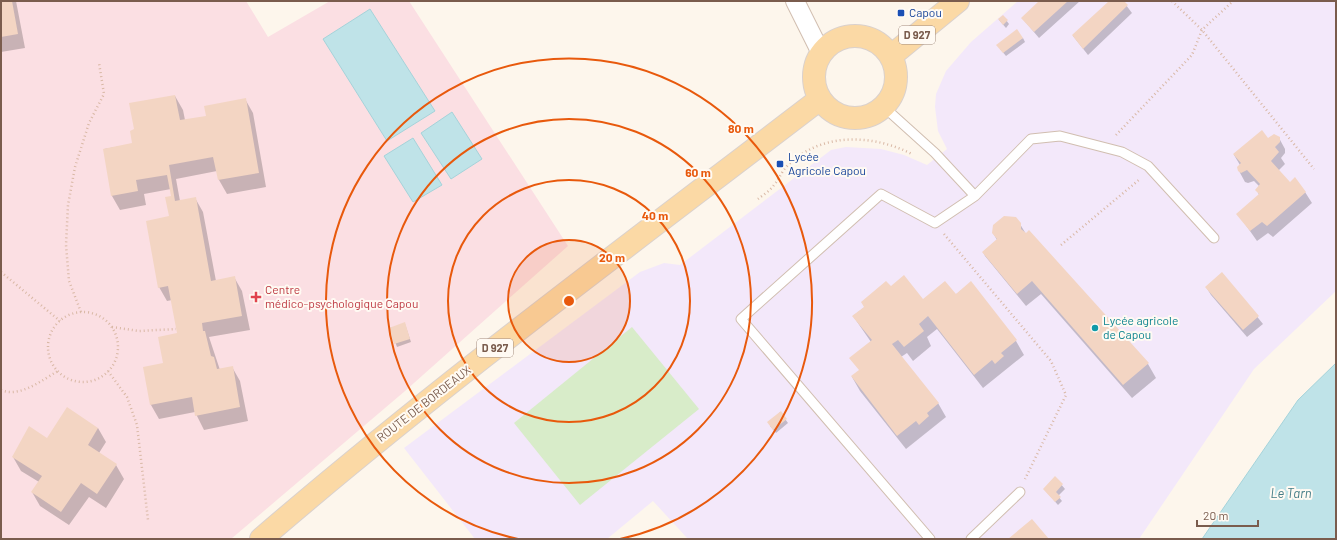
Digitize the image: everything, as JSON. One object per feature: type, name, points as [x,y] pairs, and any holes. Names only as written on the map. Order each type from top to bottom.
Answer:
[{"type":"main road","name":"D 927","points":[[891,56],[958,1]]},
{"type":"main road","points":[[857,35],[870,38],[882,45],[891,56],[896,69],[896,83],[892,96],[884,107],[873,115],[860,118],[846,118],[834,113],[823,104],[816,92],[813,79],[815,65],[821,52],[831,43],[843,37],[857,35]]},
{"type":"main road","name":"ROUTE DE BORDEAUX","points":[[261,539],[328,481],[428,400],[820,99]]},
{"type":"street","points":[[795,1],[821,52]]},
{"type":"lane","points":[[884,107],[934,153],[975,196]]},
{"type":"lane","points":[[930,539],[741,319],[881,194],[935,223],[975,196],[1031,139],[1060,136],[1122,152],[1148,166],[1214,238]]},
{"type":"lane","points":[[971,539],[1020,492]]},
{"type":"path","points":[[1172,1],[1202,30],[1314,169]]},
{"type":"path","points":[[1104,147],[1192,55],[1202,30],[1233,1]]},
{"type":"path","points":[[81,312],[69,281],[66,244],[68,205],[75,167],[89,123],[104,94],[99,63]]},
{"type":"path","points":[[758,199],[775,185],[779,174],[801,154],[834,140],[870,140],[888,144],[914,155]]},
{"type":"path","points":[[1061,245],[1151,170]]},
{"type":"path","points":[[935,223],[1051,361],[1066,395],[1032,462],[1020,492]]},
{"type":"path","points":[[1,272],[60,321]]},
{"type":"path","points":[[81,312],[93,313],[104,319],[112,327],[117,338],[118,350],[115,361],[108,371],[99,378],[88,382],[72,380],[58,371],[52,362],[48,351],[51,334],[60,321],[70,315],[81,312]]},
{"type":"path","points":[[112,327],[139,331],[176,329]]},
{"type":"path","points":[[1,390],[6,392],[25,389],[58,371]]},
{"type":"path","points":[[108,371],[127,398],[137,424],[148,520]]},
{"type":"shaded area","name":"Centre médico-psychologique Capou","points":[[1,1],[246,1],[268,37],[330,1],[409,1],[568,246],[405,391],[231,539],[1,539]]},
{"type":"shaded area","points":[[1018,1],[1336,1],[1336,291],[1254,369],[1139,539],[688,539],[653,501],[607,539],[475,539],[404,448],[640,272],[664,263],[680,265],[831,150],[846,147],[881,149],[904,155],[927,165],[947,149],[938,131],[935,107],[936,94],[946,71],[971,42]]},
{"type":"green space","points":[[632,327],[699,409],[580,505],[514,423]]},
{"type":"water","points":[[370,9],[435,111],[387,141],[323,39]]},
{"type":"water","points":[[452,112],[482,159],[451,179],[421,133]]},
{"type":"water","points":[[413,138],[442,185],[413,202],[384,156]]},
{"type":"water","name":"Le Tarn","points":[[1336,363],[1336,539],[1202,539],[1298,400]]},
{"type":"building","points":[[1,1],[12,1],[18,34],[1,37]]},
{"type":"building","points":[[1039,1],[1068,1],[1034,32],[1021,18]]},
{"type":"building","points":[[1109,1],[1124,1],[1128,5],[1083,49],[1072,35]]},
{"type":"building","points":[[1003,15],[1008,20],[1003,25],[998,19]]},
{"type":"building","points":[[1017,29],[1023,38],[1003,53],[996,45]]},
{"type":"building","points":[[175,95],[180,120],[206,116],[204,106],[246,98],[259,173],[218,180],[213,157],[169,165],[175,201],[196,197],[211,281],[235,276],[242,316],[202,323],[211,356],[214,357],[217,369],[233,366],[240,407],[195,416],[192,397],[150,405],[143,367],[163,363],[158,337],[177,333],[168,286],[158,288],[146,221],[169,216],[165,197],[171,196],[167,175],[136,180],[138,191],[111,196],[103,149],[132,143],[130,131],[134,129],[129,103]]},
{"type":"building","points":[[1262,130],[1268,138],[1274,134],[1280,137],[1280,142],[1275,147],[1279,152],[1271,161],[1290,182],[1295,177],[1306,192],[1267,226],[1262,222],[1250,231],[1236,214],[1259,194],[1255,190],[1260,184],[1247,170],[1241,173],[1238,171],[1237,167],[1241,163],[1233,154]]},
{"type":"building","name":"Lycée agricole de Capou","points":[[1004,216],[1016,217],[1021,223],[1021,229],[1026,233],[1029,230],[1149,363],[1123,385],[1032,281],[1017,294],[982,252],[997,239],[992,233],[993,225]]},
{"type":"building","points":[[1222,272],[1259,316],[1243,330],[1205,287]]},
{"type":"building","points":[[904,275],[923,299],[945,281],[956,294],[971,281],[1017,340],[1001,353],[1004,356],[995,364],[992,360],[974,375],[928,316],[919,324],[924,331],[904,347],[898,340],[892,344],[939,403],[927,413],[929,416],[919,425],[916,421],[897,436],[851,376],[859,370],[849,358],[872,340],[852,316],[864,307],[861,302],[886,281],[891,286]]},
{"type":"building","points":[[405,322],[410,339],[394,344],[389,328]]},
{"type":"building","points":[[67,407],[98,428],[88,445],[117,464],[97,494],[81,483],[61,512],[31,492],[42,476],[12,457],[29,426],[47,438]]},
{"type":"building","points":[[781,411],[787,419],[773,430],[767,422]]},
{"type":"building","points":[[1055,476],[1063,484],[1056,492],[1061,497],[1055,502],[1043,489]]},
{"type":"building","points":[[1032,519],[1049,539],[1008,539]]},
{"type":"place","name":"Capou","points":[[901,13]]},
{"type":"place","name":"Lycée Agricole Capou","points":[[780,164]]},
{"type":"place","name":"Centre médico-psychologique Capou","points":[[256,297]]},
{"type":"place","name":"Lycée agricole de Capou","points":[[1095,328]]}]
